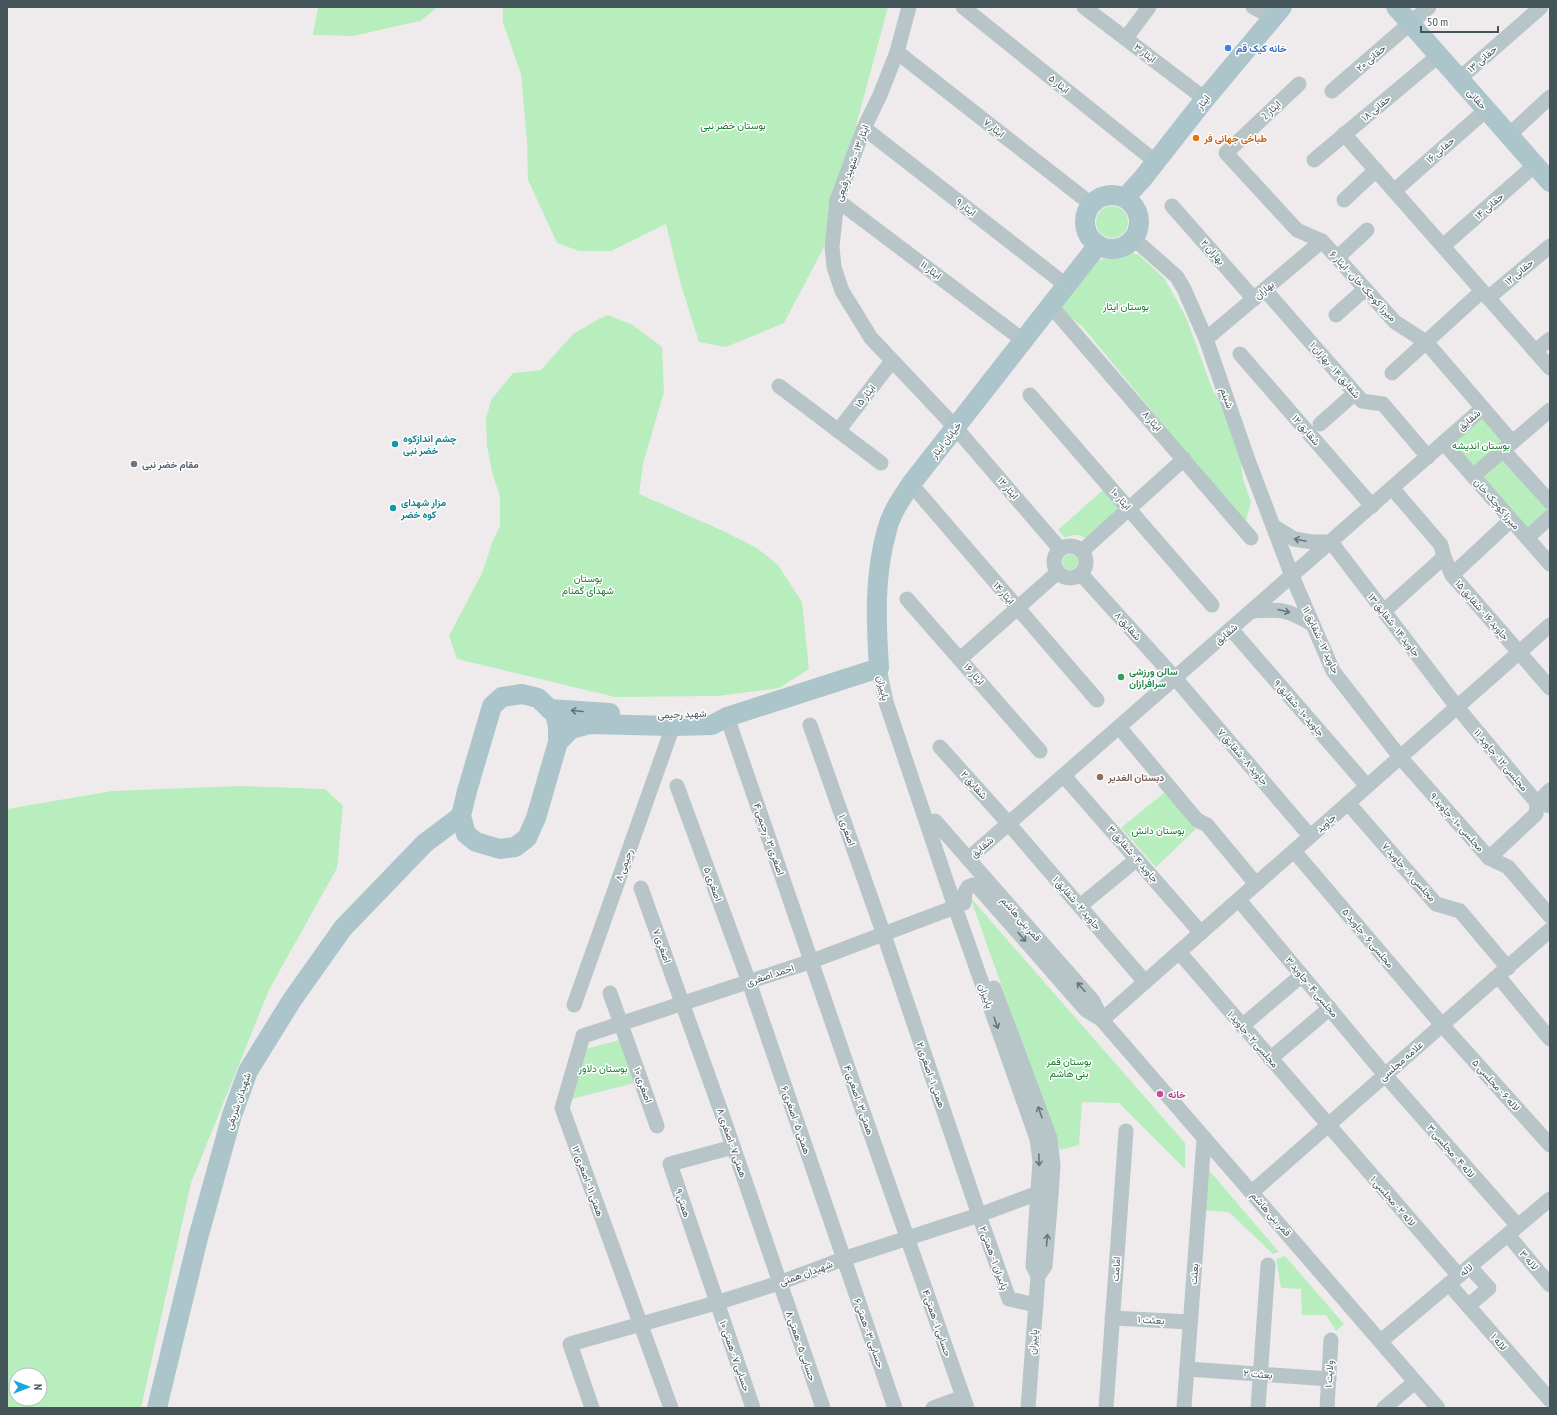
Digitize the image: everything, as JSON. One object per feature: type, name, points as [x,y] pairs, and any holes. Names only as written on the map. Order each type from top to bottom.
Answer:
[{"type":"main road","name":"ایثار","points":[[1125,198],[1278,12],[1291,7]]},
{"type":"main road","name":"حقانی","points":[[1399,14],[1550,182]]},
{"type":"main road","points":[[1111,195],[1125,198],[1132,204],[1137,212],[1139,221],[1138,230],[1128,243],[1121,247],[1113,249],[1098,245],[1092,240],[1085,226],[1087,211],[1091,204],[1097,199],[1111,195]]},
{"type":"main road","name":"خیابان ایثار","points":[[879,668],[876,599],[879,568],[887,530],[896,507],[911,484],[1052,306],[1098,245]]},
{"type":"main road","name":"شهید رحیمی","points":[[549,709],[654,715],[711,713],[727,717],[879,668]]},
{"type":"main road","points":[[522,694],[538,698],[555,714],[558,726],[558,742],[536,818],[527,838],[514,847],[500,849],[476,842],[466,834],[461,816],[492,706],[502,697],[522,694]]},
{"type":"main road","points":[[558,742],[571,729],[589,724],[673,726],[712,725],[727,717]]},
{"type":"main road","name":"شهیدان شریفی","points":[[157,1408],[198,1238],[232,1115],[248,1071],[292,1000],[343,928],[425,843],[461,816]]},
{"type":"street","name":"ایثار ۱۳ - شهید رفیعی","points":[[909,7],[897,52],[880,95],[864,128],[837,200],[832,247],[834,266],[842,291],[871,338],[956,427]]},
{"type":"street","name":"ایثار ۵","points":[[963,7],[1156,162]]},
{"type":"street","name":"ایثار ۳","points":[[1084,7],[1205,99]]},
{"type":"street","points":[[1126,38],[1149,7]]},
{"type":"street","points":[[1252,7],[1278,12]]},
{"type":"street","name":"حقانی ۲۰","points":[[1332,91],[1399,14],[1429,7]]},
{"type":"street","name":"حقانی ۱۳","points":[[1459,79],[1541,7]]},
{"type":"street","name":"ایثار ۷","points":[[897,52],[1091,204]]},
{"type":"street","name":"حقانی ۱۸","points":[[1314,160],[1438,56]]},
{"type":"street","name":"ایثار 2","points":[[1226,153],[1299,84]]},
{"type":"street","points":[[1509,135],[1550,97]]},
{"type":"street","name":"حقانی ۱۶","points":[[1394,191],[1486,110]]},
{"type":"street","name":"ایثار ۹","points":[[864,128],[1067,286]]},
{"type":"street","points":[[1344,134],[1550,368]]},
{"type":"street","name":"میرزا کوچک خان - ایثار ۶","points":[[1226,153],[1297,230],[1322,242],[1395,322],[1426,342],[1483,408],[1507,446],[1550,502]]},
{"type":"street","name":"حقانی ۱۴","points":[[1443,246],[1535,165]]},
{"type":"street","points":[[1344,200],[1376,170]]},
{"type":"street","name":"ایثار ۱۱","points":[[837,200],[1024,341]]},
{"type":"street","name":"بهاران ۲","points":[[1172,206],[1260,294]]},
{"type":"street","points":[[1337,258],[1367,230]]},
{"type":"street","name":"شبنم","points":[[1133,238],[1177,277],[1184,289],[1206,339],[1248,460],[1292,576]]},
{"type":"street","name":"بهاران","points":[[1206,339],[1322,242]]},
{"type":"street","name":"حقانی ۱۲","points":[[1392,373],[1426,342],[1485,294],[1550,246]]},
{"type":"street","points":[[1336,315],[1365,289]]},
{"type":"street","name":"شقایق ۱۴ - بهاران ۱","points":[[1260,294],[1362,401],[1383,404],[1428,457]]},
{"type":"street","name":"ایثار ۸","points":[[1052,306],[1251,538]]},
{"type":"street","points":[[1535,351],[1550,338]]},
{"type":"street","name":"شقایق ۱۲","points":[[1240,354],[1372,506]]},
{"type":"street","name":"ایثار ۱۵","points":[[838,431],[892,361]]},
{"type":"street","points":[[779,386],[880,463]]},
{"type":"street","points":[[1320,424],[1355,393]]},
{"type":"street","name":"ایثار ۱۰","points":[[1030,395],[1212,605]]},
{"type":"street","name":"شقایق","points":[[968,859],[1483,408]]},
{"type":"street","points":[[1473,476],[1550,410]]},
{"type":"street","name":"ایثار ۱۲","points":[[956,427],[1060,549]]},
{"type":"street","name":"میرزا کوچک خان","points":[[1444,443],[1550,564]]},
{"type":"street","points":[[1082,551],[1184,459]]},
{"type":"street","name":"ایثار ۱۴","points":[[911,484],[1097,700]]},
{"type":"street","name":"جاوید ۱۶ - شقایق ۱۵","points":[[1392,488],[1441,545],[1444,557],[1452,575],[1550,688]]},
{"type":"street","points":[[1527,538],[1550,517]]},
{"type":"street","points":[[1452,575],[1511,520]]},
{"type":"street","points":[[1273,526],[1294,539],[1312,542],[1331,542]]},
{"type":"street","name":"جاوید ۱۴ - شقایق ۱۳","points":[[1331,542],[1457,707]]},
{"type":"street","points":[[1069,546],[1078,548],[1082,551],[1085,555],[1086,565],[1081,574],[1074,578],[1069,578],[1058,572],[1055,568],[1055,558],[1060,549],[1069,546]]},
{"type":"street","points":[[1384,612],[1444,557]]},
{"type":"street","points":[[960,659],[1058,572]]},
{"type":"street","name":"شقایق ۸","points":[[1081,574],[1175,678]]},
{"type":"street","name":"جاوید ۱۲ - شقایق ۱۱","points":[[1292,576],[1333,672],[1400,757]]},
{"type":"street","name":"ایثار ۱۶","points":[[906,599],[1040,751]]},
{"type":"street","points":[[1252,610],[1277,609],[1295,614],[1312,624]]},
{"type":"street","name":"جاوید","points":[[1102,1020],[1550,626]]},
{"type":"street","name":"جاوید ۱۰ - شقایق ۹","points":[[1231,630],[1367,786]]},
{"type":"street","name":"پاییزان","points":[[879,668],[893,699],[935,821],[960,905]]},
{"type":"street","name":"پاییزان","points":[[879,668],[886,702],[960,905],[1050,1138],[1053,1165],[1045,1195],[1033,1266],[1038,1276],[1028,1408]]},
{"type":"street","name":"جاوید ۸ - شقایق ۷","points":[[1175,678],[1310,836]]},
{"type":"street","name":"مجلسی ۱۲ - جاوید ۱۱","points":[[1457,707],[1543,805]]},
{"type":"street","name":"اصغری ۳ - رحیمی ۴","points":[[727,717],[812,961]]},
{"type":"street","name":"اصغری ۱","points":[[810,725],[884,934]]},
{"type":"street","name":"رحیمی ۸","points":[[574,1005],[673,726]]},
{"type":"street","points":[[1119,727],[1197,820],[1207,825],[1256,884]]},
{"type":"street","name":"شقایق ۲","points":[[940,746],[1009,824]]},
{"type":"street","name":"مجلسی ۱۰ - جاوید ۹","points":[[1400,757],[1489,858],[1508,867],[1550,916]]},
{"type":"street","name":"جاوید ۴ - شقایق ۳","points":[[1064,776],[1201,933]]},
{"type":"street","name":"اصغری ۵","points":[[677,786],[749,982]]},
{"type":"street","points":[[1489,858],[1536,814],[1543,805],[1550,790]]},
{"type":"street","name":"مجلسی ۸ - جاوید ۷","points":[[1348,803],[1436,904],[1460,911],[1550,1039]]},
{"type":"street","name":"قمر بنی هاشم","points":[[935,821],[1093,1001],[1102,1020],[1438,1408]]},
{"type":"street","name":"جاوید ۲ - شقایق ۱","points":[[1009,824],[1145,982]]},
{"type":"street","name":"مجلسی ۶ - جاوید ۵","points":[[1294,851],[1442,1025]]},
{"type":"street","points":[[1080,906],[1137,859]]},
{"type":"street","name":"قمر بنی هاشم","points":[[960,905],[968,887],[973,885],[979,888],[1086,1010],[1102,1020]]},
{"type":"street","name":"اصغری ۷","points":[[641,888],[682,1003]]},
{"type":"street","name":"مجلسی ۴ - جاوید ۳","points":[[1239,900],[1385,1075]]},
{"type":"street","name":"احمد اصغری","points":[[583,1036],[812,961],[960,905]]},
{"type":"street","name":"علامه مجلسی","points":[[1252,1192],[1550,930]]},
{"type":"street","name":"همتی ۱ - اصغری ۲","points":[[884,934],[979,1215]]},
{"type":"street","name":"مجلسی ۲ - جاوید ۱","points":[[1179,952],[1327,1125]]},
{"type":"street","name":"همتی ۳ - اصغری ۴","points":[[812,961],[908,1238]]},
{"type":"street","points":[[1242,1026],[1302,975]]},
{"type":"street","name":"همتی ۵ - اصغری ۶","points":[[749,982],[844,1259]]},
{"type":"street","name":"اصغری ۱۰","points":[[610,993],[657,1126]]},
{"type":"street","name":"همتی ۷ - اصغری ۸","points":[[682,1003],[779,1283]]},
{"type":"street","points":[[1270,1059],[1330,1008]]},
{"type":"street","name":"لاله ۶ - مجلسی ۵","points":[[1442,1025],[1550,1145]]},
{"type":"street","name":"همتی ۱۱ - اصغری ۱۲","points":[[583,1036],[562,1108],[671,1408]]},
{"type":"street","name":"لاله ۴ - مجلسی ۳","points":[[1385,1075],[1513,1231]]},
{"type":"street","name":"لاله ۲ - مجلسی ۱","points":[[1327,1125],[1459,1276]]},
{"type":"street","name":"امامت","points":[[1106,1408],[1126,1131]]},
{"type":"street","name":"بعثت","points":[[1184,1408],[1204,1139]]},
{"type":"street","name":"همتی ۹","points":[[716,1303],[670,1164],[733,1147]]},
{"type":"street","name":"شهیدان همتی","points":[[592,1408],[570,1344],[716,1303],[779,1283],[844,1259],[1045,1195]]},
{"type":"street","name":"لاله","points":[[1381,1342],[1550,1199]]},
{"type":"street","name":"پاییزان ۱ - همتی ۲","points":[[979,1215],[1010,1300],[1036,1305]]},
{"type":"street","name":"لاله ۳","points":[[1513,1231],[1550,1285]]},
{"type":"street","name":"حسابی ۱ - همتی ۴","points":[[908,1238],[965,1403]]},
{"type":"street","name":"حسابی ۳ - همتی ۶","points":[[844,1259],[895,1408]]},
{"type":"street","points":[[1258,1408],[1268,1265]]},
{"type":"street","points":[[1459,1276],[1489,1288],[1468,1306]]},
{"type":"street","name":"لاله ۱","points":[[1459,1276],[1468,1306],[1550,1400]]},
{"type":"street","name":"حسابی ۵ - همتی ۸","points":[[779,1283],[823,1408]]},
{"type":"street","name":"حسابی ۷ - همتی ۱۰","points":[[716,1303],[753,1408]]},
{"type":"street","name":"بعثت ۱","points":[[1112,1318],[1190,1322]]},
{"type":"street","name":"ولایت ۱","points":[[1327,1408],[1331,1340]]},
{"type":"street","name":"بعثت ۲","points":[[1187,1369],[1329,1379]]},
{"type":"street","points":[[1384,1408],[1415,1382]]},
{"type":"street","points":[[933,1408],[965,1403]]},
{"type":"street","points":[[1546,1408],[1550,1404]]},
{"type":"green space","points":[[318,7],[438,7],[420,21],[353,36],[313,35]]},
{"type":"green space","name":"بوستان خضر نبی","points":[[503,7],[888,7],[823,249],[784,323],[726,347],[699,342],[681,285],[666,224],[611,251],[579,251],[557,243],[528,180],[527,141],[521,74],[503,23]]},
{"type":"green space","points":[[1109,206],[1115,206],[1124,210],[1128,222],[1124,234],[1115,238],[1109,238],[1100,234],[1096,225],[1096,219],[1100,210]]},
{"type":"green space","name":"بوستان ایثار","points":[[1128,252],[1139,255],[1164,278],[1186,317],[1213,391],[1236,425],[1243,479],[1251,502],[1245,524],[1082,326],[1059,309],[1098,260],[1117,257]]},
{"type":"green space","name":"بوستان شهدای گمنام","points":[[608,315],[633,325],[662,347],[664,392],[643,464],[639,494],[719,529],[757,548],[778,565],[802,602],[809,669],[779,688],[718,696],[615,697],[457,659],[449,636],[482,573],[492,543],[500,526],[500,497],[492,472],[487,446],[486,419],[491,400],[513,373],[541,370],[573,334]]},
{"type":"green space","name":"بوستان اندیشه","points":[[1484,413],[1511,445],[1502,453],[1550,505],[1550,516],[1530,536],[1450,444]]},
{"type":"green space","points":[[1104,489],[1121,510],[1086,538],[1076,535],[1065,538],[1058,530]]},
{"type":"green space","points":[[1067,554],[1073,554],[1078,559],[1076,568],[1073,570],[1067,570],[1062,565],[1062,559]]},
{"type":"green space","points":[[239,786],[325,789],[343,806],[337,868],[269,990],[191,1183],[141,1408],[7,1408],[7,809],[112,791]]},
{"type":"green space","name":"بوستان دانش","points":[[1165,792],[1196,829],[1156,867],[1121,828]]},
{"type":"green space","name":"بوستان قمر بنی هاشم","points":[[970,897],[1185,1143],[1185,1169],[1119,1103],[1082,1102],[1079,1145],[1060,1150]]},
{"type":"green space","name":"بوستان دلاور","points":[[620,1040],[634,1083],[568,1100],[585,1049]]},
{"type":"green space","points":[[1208,1169],[1279,1252],[1273,1254],[1229,1212],[1202,1210]]},
{"type":"green space","points":[[1285,1256],[1344,1324],[1336,1331],[1326,1315],[1302,1315],[1301,1289],[1281,1288],[1276,1259]]},
{"type":"place","name":"خانه کیک قم","points":[[1228,48]]},
{"type":"place","name":"طباخی جهانی فر","points":[[1196,138]]},
{"type":"place","name":"چشم اندازکوه خضر نبی","points":[[395,444]]},
{"type":"place","name":"مقام خضر نبی","points":[[134,464]]},
{"type":"place","name":"مزار شهدای کوه خضر","points":[[393,508]]},
{"type":"place","name":"سالن ورزشی سرافرازان","points":[[1121,677]]},
{"type":"place","name":"دبستان الغدیر","points":[[1100,777]]},
{"type":"place","name":"خانه","points":[[1160,1094]]}]
